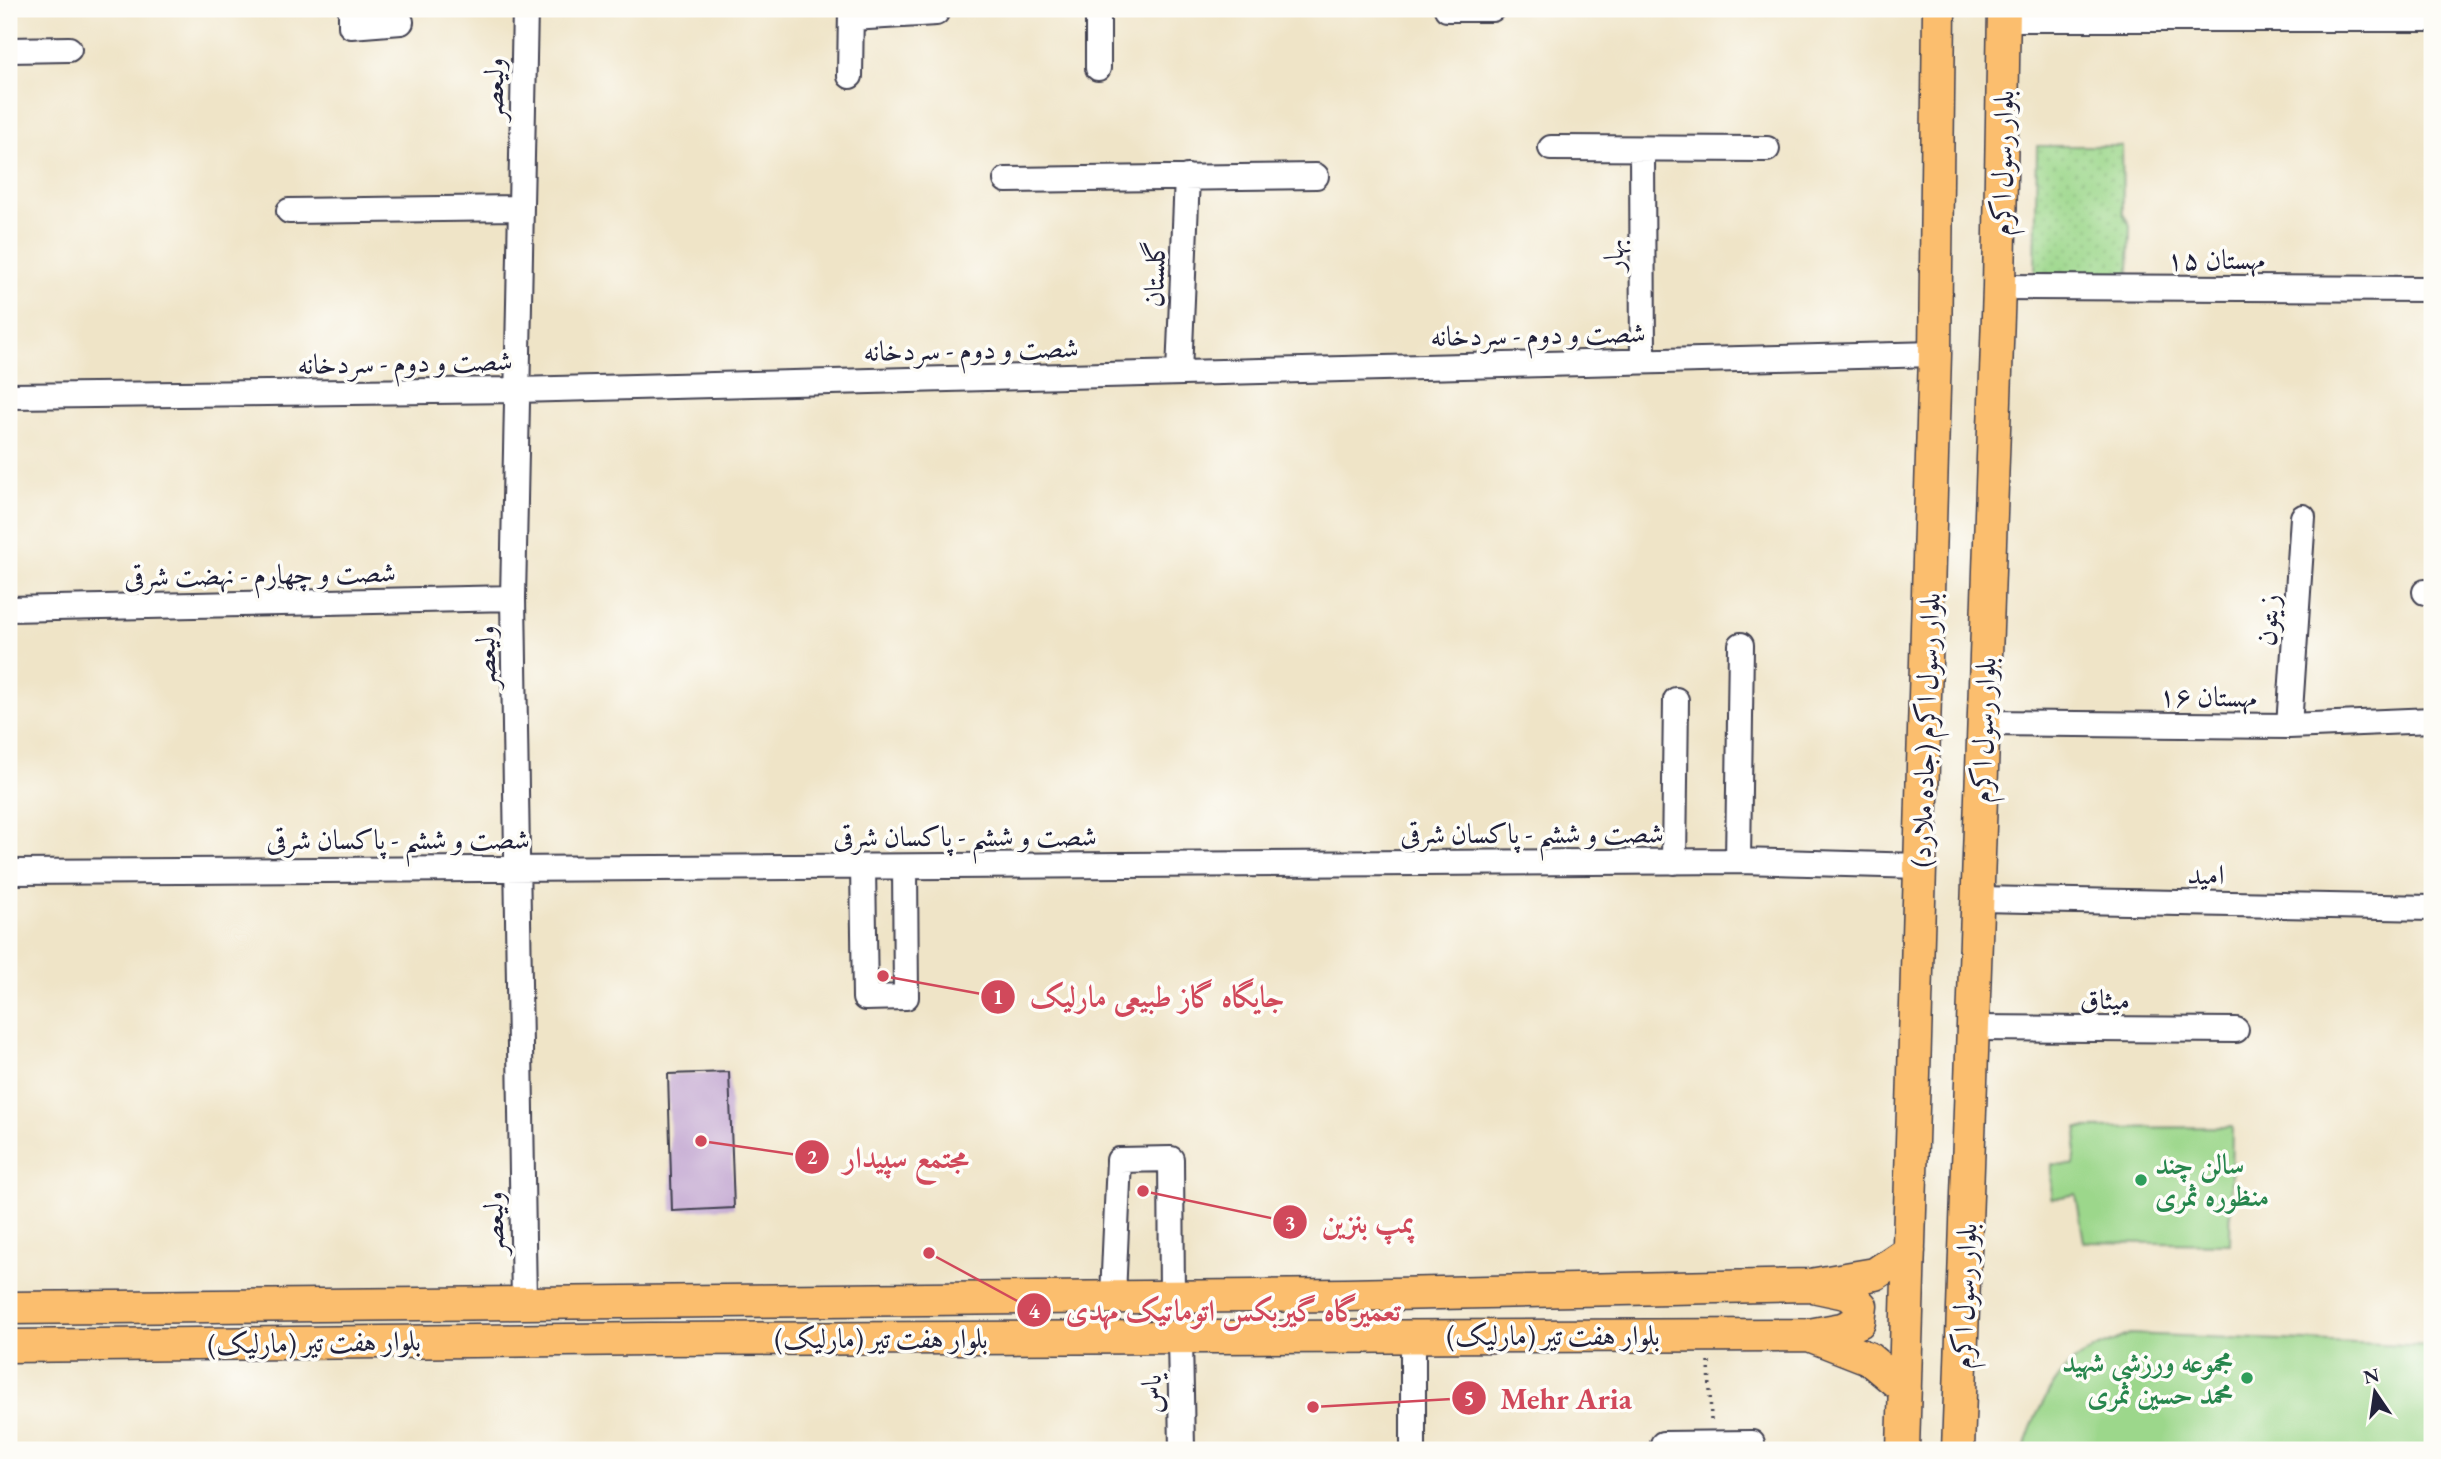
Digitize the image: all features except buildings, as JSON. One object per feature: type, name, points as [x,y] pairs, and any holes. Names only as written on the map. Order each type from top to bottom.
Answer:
[{"type":"main road","name":"بلوار رسول اکرم (جاده ملارد)","points":[[1903,1450],[1935,354],[1939,9]]},
{"type":"main road","name":"بلوار رسول اکرم","points":[[1958,1450],[1999,287],[2004,14]]},
{"type":"main road","name":"بلوار هفت تیر (مارلیک)","points":[[9,1308],[1172,1296],[1810,1285],[1875,1273],[1909,1251]]},
{"type":"main road","points":[[1809,1335],[1842,1329],[1859,1322],[1861,1306],[1850,1294],[1810,1285]]},
{"type":"main road","name":"بلوار هفت تیر (مارلیک)","points":[[9,1346],[1180,1336],[1809,1335],[1868,1358],[1905,1389]]},
{"type":"street","points":[[351,9],[351,26],[401,22]]},
{"type":"street","name":"ولیعصر","points":[[524,1304],[513,598],[525,9]]},
{"type":"street","points":[[850,76],[851,13],[936,13],[936,9]]},
{"type":"street","points":[[1098,9],[1098,68]]},
{"type":"street","points":[[1447,9],[1492,9]]},
{"type":"street","points":[[2004,14],[2432,19]]},
{"type":"street","points":[[9,50],[69,49]]},
{"type":"street","points":[[1551,148],[1767,149]]},
{"type":"street","name":"بهار","points":[[1642,149],[1643,361]]},
{"type":"street","points":[[1006,180],[1316,176]]},
{"type":"street","name":"گلستان","points":[[1179,373],[1187,177]]},
{"type":"street","points":[[289,211],[520,208]]},
{"type":"street","name":"مهستان ۱۵","points":[[1999,287],[2432,289]]},
{"type":"street","name":"شصت و دوم - سردخانه","points":[[9,396],[516,390],[1935,354]]},
{"type":"street","name":"زیتون","points":[[2289,726],[2303,517]]},
{"type":"street","name":"شصت و چهارم - نهضت شرقی","points":[[9,610],[513,598]]},
{"type":"street","points":[[1738,861],[1741,645]]},
{"type":"street","points":[[1674,862],[1676,700]]},
{"type":"street","name":"مهستان ۱۶","points":[[1983,723],[2289,726],[2432,720]]},
{"type":"street","name":"شصت و ششم - پاکسان شرقی","points":[[9,872],[1738,861],[1921,866]]},
{"type":"street","points":[[863,867],[865,998],[906,997],[905,867]]},
{"type":"street","name":"امید","points":[[1978,899],[2432,908]]},
{"type":"street","name":"میثاق","points":[[1974,1028],[2236,1030]]},
{"type":"street","points":[[1113,1296],[1119,1160],[1171,1159],[1172,1296]]},
{"type":"street","points":[[1413,1335],[1413,1450]]},
{"type":"street","name":"یاس","points":[[1180,1336],[1182,1450]]},
{"type":"street","points":[[1663,1450],[1663,1444],[1752,1443],[1752,1450]]},
{"type":"path","points":[[1708,1335],[1712,1444]]},
{"type":"green space","points":[[2037,146],[2122,146],[2123,214],[2130,225],[2129,275],[2035,274]]},
{"type":"green space","name":"سالن چند منظوره ثمری","points":[[2232,1127],[2230,1244],[2084,1242],[2076,1194],[2051,1199],[2052,1164],[2074,1165],[2078,1128]]},
{"type":"green space","name":"مجموعه ورزشی شهید محمد حسین ثمری","points":[[2130,1334],[2432,1346],[2432,1450],[2024,1450],[2031,1427],[2044,1402],[2067,1368],[2087,1352]]},
{"type":"place","name":"جایگاه گاز طبیعی مارلیک","points":[[883,976]]},
{"type":"place","name":"مجتمع سپیدار","points":[[701,1141]]},
{"type":"place","name":"سالن چند منظوره ثمری","points":[[2141,1180]]},
{"type":"place","name":"پمپ بنزین","points":[[1143,1191]]},
{"type":"place","name":"تعمیرگاه گیربکس اتوماتیک مهدی","points":[[929,1253]]},
{"type":"place","name":"مجموعه ورزشی شهید محمد حسین ثمری","points":[[2247,1378]]},
{"type":"place","name":"Mehr Aria","points":[[1313,1407]]}]
